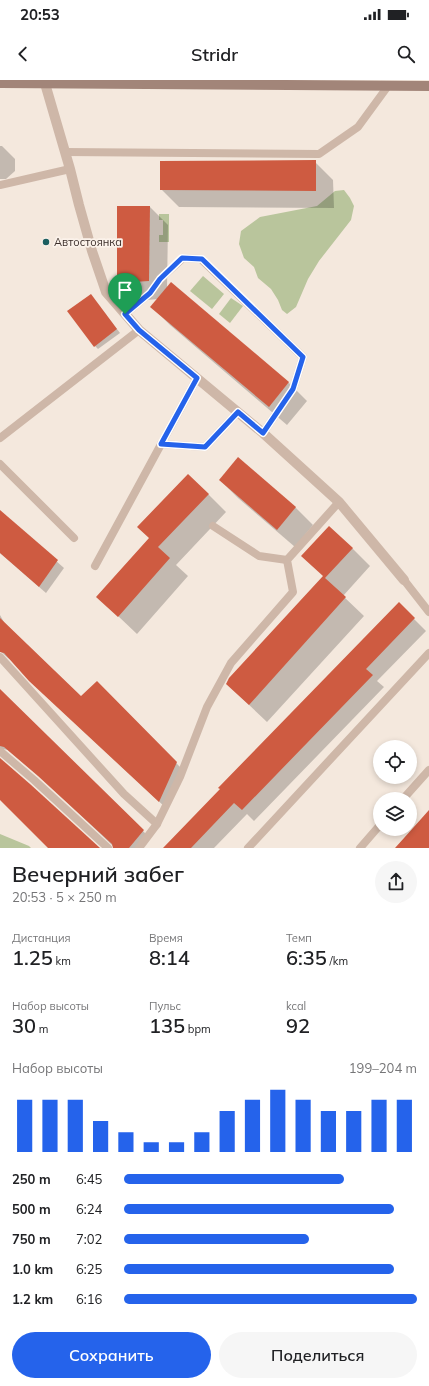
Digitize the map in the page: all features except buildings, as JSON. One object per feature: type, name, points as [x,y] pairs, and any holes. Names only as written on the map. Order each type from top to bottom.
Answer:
[{"type":"street","points":[[44,81],[70,169],[90,245],[106,292],[139,330],[263,433],[339,502],[404,580]]},
{"type":"street","points":[[0,83],[44,81],[429,86]]},
{"type":"lane","points":[[65,152],[319,154],[358,127],[388,86]]},
{"type":"lane","points":[[0,185],[70,169]]},
{"type":"lane","points":[[125,314],[150,293],[160,279],[182,258],[202,259],[303,357],[293,389],[263,433]]},
{"type":"lane","points":[[0,438],[139,330]]},
{"type":"lane","points":[[95,566],[197,378]]},
{"type":"lane","points":[[161,444],[205,447],[238,412]]},
{"type":"lane","points":[[0,464],[74,538]]},
{"type":"lane","points":[[287,560],[339,502]]},
{"type":"lane","points":[[213,526],[259,556],[287,560]]},
{"type":"lane","points":[[139,848],[157,824],[180,777],[207,707],[231,662],[293,592],[287,560]]},
{"type":"lane","points":[[404,580],[429,612]]},
{"type":"lane","points":[[248,848],[429,653]]},
{"type":"lane","points":[[0,657],[124,794],[157,824]]},
{"type":"lane","points":[[0,751],[108,848]]},
{"type":"lane","points":[[409,792],[429,770]]},
{"type":"lane","points":[[360,848],[373,833]]},
{"type":"green space","points":[[344,190],[354,206],[351,220],[319,261],[308,279],[296,307],[287,314],[282,310],[271,289],[258,278],[254,267],[244,258],[239,244],[241,231],[260,217],[317,206],[335,191]]},
{"type":"green space","points":[[159,214],[169,214],[169,242],[159,242],[159,235],[163,235],[163,220],[159,220]]},
{"type":"green space","points":[[203,276],[224,294],[212,309],[190,291]]},
{"type":"green space","points":[[231,298],[243,306],[230,323],[219,314]]},
{"type":"green space","points":[[0,834],[29,846],[31,848],[0,848]]},
{"type":"place","name":"Автостоянка","points":[[46,242]]},
{"type":"route","points":[[182,258],[202,259],[303,357],[293,389],[263,433],[238,412],[205,447],[161,444],[197,378],[139,330],[125,314],[150,293],[160,279],[182,258]]}]
